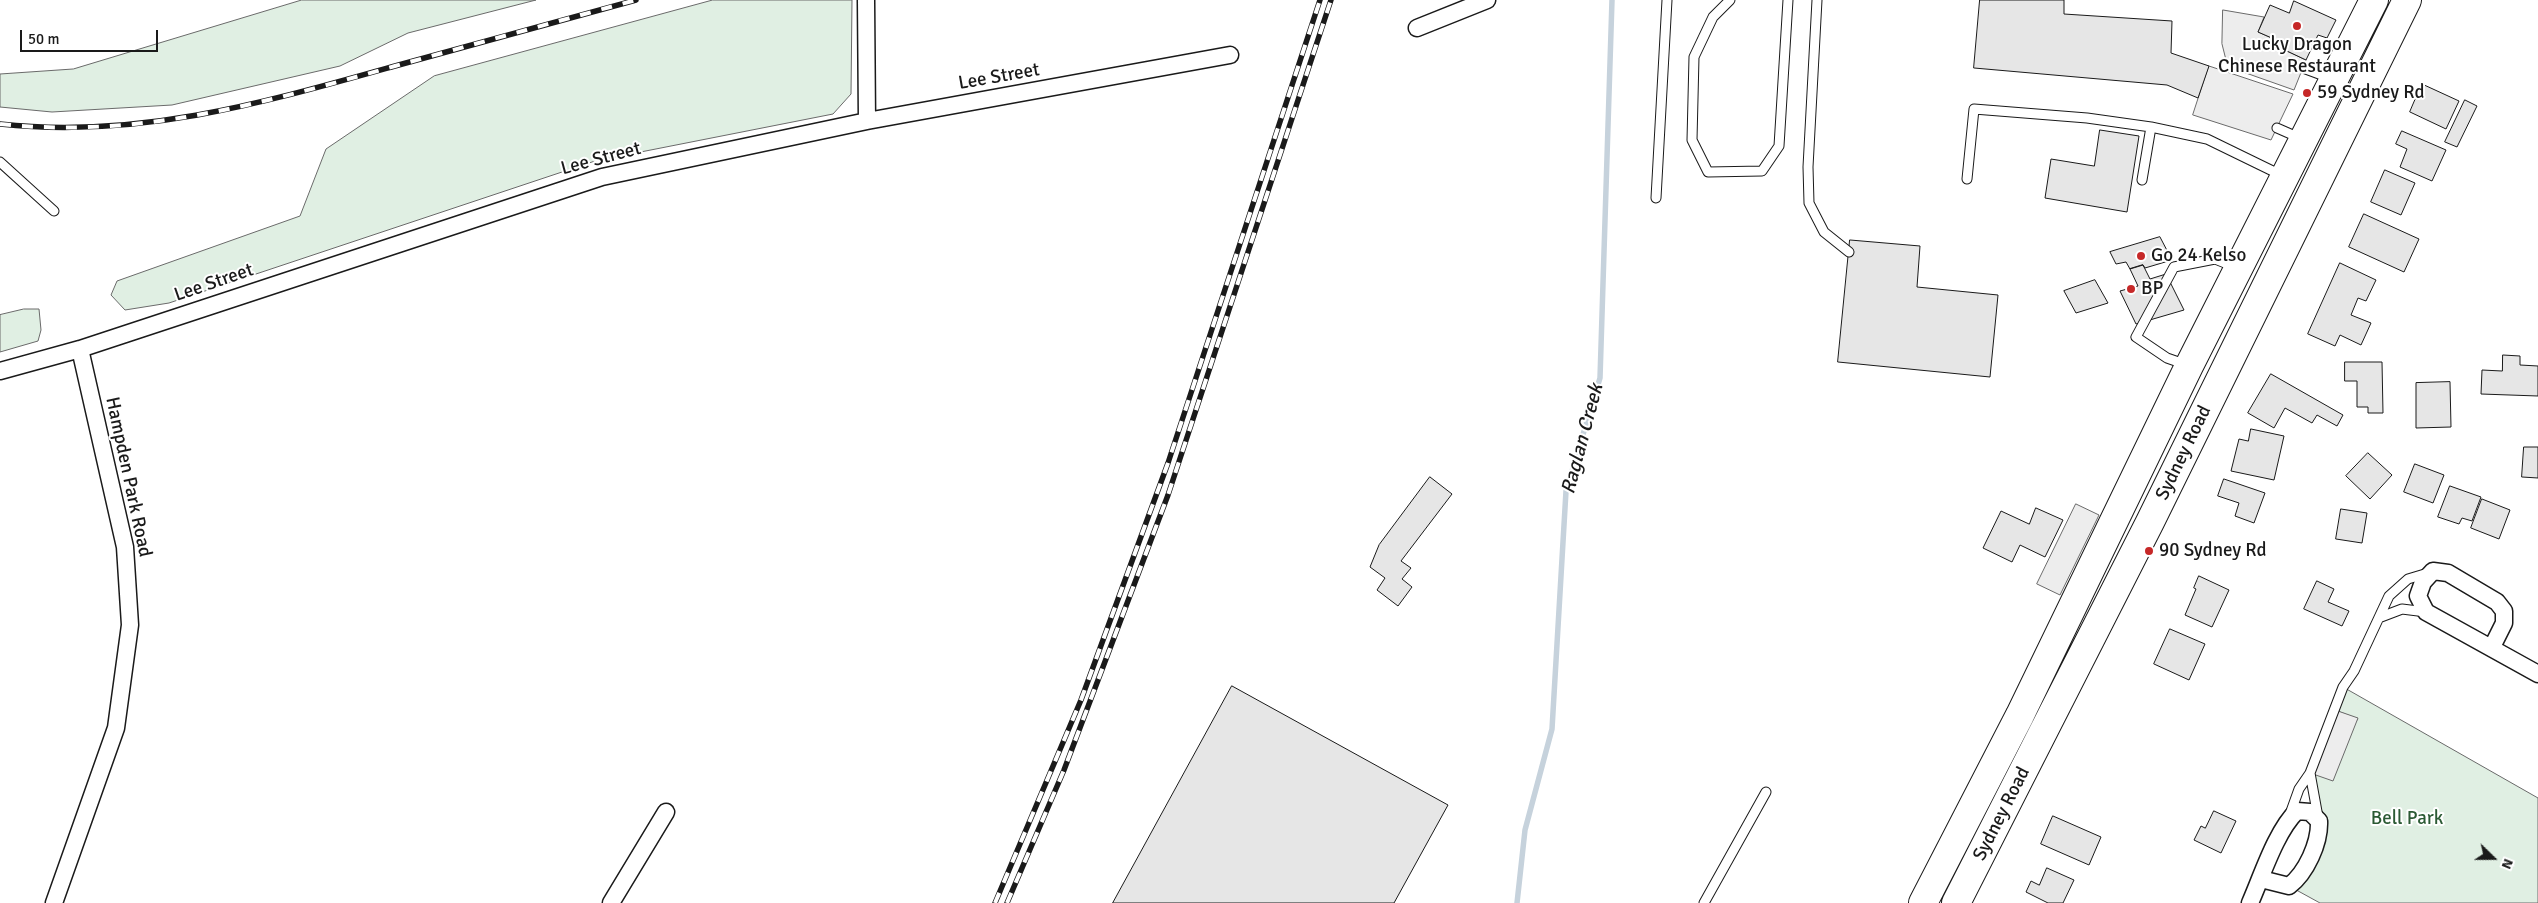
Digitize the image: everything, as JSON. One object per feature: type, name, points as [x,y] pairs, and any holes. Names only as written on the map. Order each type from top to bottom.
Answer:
[{"type":"highway","name":"Sydney Road","points":[[1923,903],[2020,715],[2189,366],[2305,140],[2374,0]]},
{"type":"highway","name":"Sydney Road","points":[[1956,903],[2150,522],[2407,0]]},
{"type":"street","points":[[866,0],[867,121]]},
{"type":"street","points":[[1417,28],[1487,0]]},
{"type":"street","name":"Lee Street","points":[[0,372],[80,349],[602,177],[867,121],[1230,56]]},
{"type":"street","name":"Hampden Park Road","points":[[54,903],[116,728],[130,625],[125,547],[80,349]]},
{"type":"street","points":[[2492,647],[2504,623],[2504,611],[2498,602],[2448,573],[2433,571],[2423,582],[2418,596],[2426,612],[2538,674]]},
{"type":"street","points":[[2250,903],[2261,878],[2288,820],[2297,811],[2310,812],[2319,821],[2320,835],[2299,878],[2289,886],[2261,878]]},
{"type":"street","points":[[611,903],[666,812]]},
{"type":"lane","points":[[1656,198],[1667,0]]},
{"type":"lane","points":[[1730,0],[1713,17],[1694,57],[1692,140],[1708,172],[1762,171],[1779,146],[1788,0]]},
{"type":"lane","points":[[1817,0],[1808,167],[1809,203],[1824,232],[1849,252]]},
{"type":"lane","points":[[2303,68],[2335,80]]},
{"type":"lane","points":[[1967,180],[1974,109],[2087,118],[2151,127],[2207,139],[2286,177]]},
{"type":"lane","points":[[2142,180],[2151,127]]},
{"type":"lane","points":[[2277,128],[2305,140]]},
{"type":"lane","points":[[0,162],[54,211]]},
{"type":"lane","points":[[2189,366],[2167,358],[2136,338],[2174,267],[2215,259],[2240,268]]},
{"type":"lane","points":[[2288,820],[2299,789],[2310,773],[2344,687],[2381,618],[2389,596],[2408,579],[2433,571]]},
{"type":"lane","points":[[2381,618],[2402,609],[2426,612]]},
{"type":"lane","points":[[2310,773],[2314,804],[2319,821]]},
{"type":"lane","points":[[1704,903],[1766,792]]},
{"type":"green space","points":[[302,0],[536,0],[408,33],[340,66],[172,105],[52,112],[0,107],[0,74],[73,69]]},
{"type":"green space","points":[[713,0],[852,0],[851,94],[833,114],[595,161],[169,303],[125,310],[111,295],[117,281],[300,216],[326,149],[434,76]]},
{"type":"green space","points":[[24,309],[39,309],[41,330],[38,341],[0,352],[0,315]]},
{"type":"green space","name":"Bell Park","points":[[2343,687],[2538,798],[2538,903],[2320,903],[2289,886],[2320,835],[2310,773],[2358,719],[2335,710]]},
{"type":"shaded area","points":[[2223,10],[2264,17],[2258,32],[2274,39],[2272,44],[2306,60],[2294,90],[2243,72],[2226,60],[2222,44]]},
{"type":"shaded area","points":[[2209,66],[2293,94],[2271,140],[2193,115]]},
{"type":"shaded area","points":[[2076,504],[2099,515],[2060,595],[2037,584]]},
{"type":"shaded area","points":[[2335,710],[2358,718],[2333,781],[2310,773]]},
{"type":"building","points":[[1980,0],[2064,0],[2064,14],[2172,21],[2171,53],[2209,66],[2198,98],[2167,85],[1974,68]]},
{"type":"building","name":"Lucky Dragon Chinese Restaurant","points":[[2294,1],[2336,20],[2327,38],[2318,35],[2306,60],[2272,44],[2274,39],[2258,32],[2270,5],[2289,13]]},
{"type":"building","points":[[2422,84],[2459,101],[2446,129],[2410,112]]},
{"type":"building","points":[[2465,100],[2477,106],[2457,147],[2445,142]]},
{"type":"building","points":[[2100,130],[2139,136],[2127,212],[2045,198],[2051,159],[2094,166]]},
{"type":"building","points":[[2402,131],[2446,150],[2432,181],[2400,167],[2407,149],[2396,144]]},
{"type":"building","points":[[2385,170],[2415,183],[2401,215],[2371,202]]},
{"type":"building","points":[[2364,214],[2419,239],[2404,272],[2349,247]]},
{"type":"building","name":"Go 24 Kelso","points":[[2160,237],[2172,260],[2145,268],[2143,265],[2130,269],[2126,262],[2116,264],[2110,252]]},
{"type":"building","points":[[1850,240],[1920,246],[1917,287],[1998,295],[1990,377],[1838,362]]},
{"type":"building","points":[[2340,263],[2376,280],[2366,301],[2358,298],[2351,315],[2371,323],[2361,345],[2340,335],[2335,346],[2308,334]]},
{"type":"building","points":[[2143,265],[2150,279],[2166,274],[2184,310],[2136,324],[2120,291],[2138,286],[2130,269]]},
{"type":"building","points":[[2095,280],[2108,303],[2076,313],[2064,291]]},
{"type":"building","points":[[2503,355],[2520,356],[2520,365],[2538,366],[2538,396],[2481,394],[2482,370],[2502,371]]},
{"type":"building","points":[[2345,362],[2382,362],[2383,413],[2368,413],[2368,407],[2357,407],[2357,381],[2345,381]]},
{"type":"building","points":[[2271,374],[2343,415],[2337,426],[2317,415],[2312,423],[2285,408],[2274,428],[2248,413]]},
{"type":"building","points":[[2450,382],[2451,427],[2416,428],[2416,383]]},
{"type":"building","points":[[2251,429],[2284,436],[2274,480],[2231,471],[2239,439],[2248,441]]},
{"type":"building","points":[[2524,447],[2538,447],[2538,478],[2522,477]]},
{"type":"building","points":[[2368,453],[2392,475],[2370,499],[2346,476]]},
{"type":"building","points":[[2415,464],[2444,475],[2433,503],[2404,492]]},
{"type":"building","points":[[1430,477],[1452,494],[1401,561],[1411,568],[1402,579],[1412,587],[1398,606],[1377,590],[1385,578],[1370,567],[1379,545]]},
{"type":"building","points":[[2224,479],[2265,493],[2254,523],[2235,516],[2239,503],[2218,496]]},
{"type":"building","points":[[2450,486],[2481,497],[2472,521],[2462,518],[2459,524],[2438,517]]},
{"type":"building","points":[[2482,499],[2510,510],[2499,539],[2471,528]]},
{"type":"building","points":[[2036,508],[2063,520],[2045,557],[2020,545],[2012,562],[1983,548],[2001,511],[2029,524]]},
{"type":"building","points":[[2341,509],[2367,513],[2362,543],[2336,539]]},
{"type":"building","points":[[2199,576],[2229,590],[2212,627],[2185,615],[2196,589],[2194,588]]},
{"type":"building","points":[[2317,581],[2334,589],[2328,602],[2349,611],[2342,626],[2304,609]]},
{"type":"building","points":[[2170,629],[2205,644],[2189,680],[2154,664]]},
{"type":"building","points":[[1232,686],[1448,805],[1394,903],[1113,903]]},
{"type":"building","points":[[2214,811],[2236,821],[2221,853],[2194,840],[2201,826],[2205,828]]},
{"type":"building","points":[[2053,816],[2101,837],[2089,865],[2041,844]]},
{"type":"building","points":[[2047,868],[2074,880],[2063,903],[2048,903],[2026,892],[2031,881],[2039,885]]},
{"type":"waterway","name":"Raglan Creek","points":[[1517,903],[1525,830],[1552,729],[1566,491],[1600,378],[1612,0]]},
{"type":"railway","points":[[0,124],[51,127],[102,126],[151,122],[249,105],[636,0]]},
{"type":"railway","points":[[995,903],[1081,700],[1168,463],[1320,0]]},
{"type":"railway","points":[[1007,903],[1064,770],[1168,495],[1331,0]]},
{"type":"place","name":"Lucky Dragon Chinese Restaurant","points":[[2297,26]]},
{"type":"place","name":"59 Sydney Rd","points":[[2307,93]]},
{"type":"place","name":"Go 24 Kelso","points":[[2141,256]]},
{"type":"place","name":"BP","points":[[2131,289]]},
{"type":"place","name":"90 Sydney Rd","points":[[2149,551]]}]
